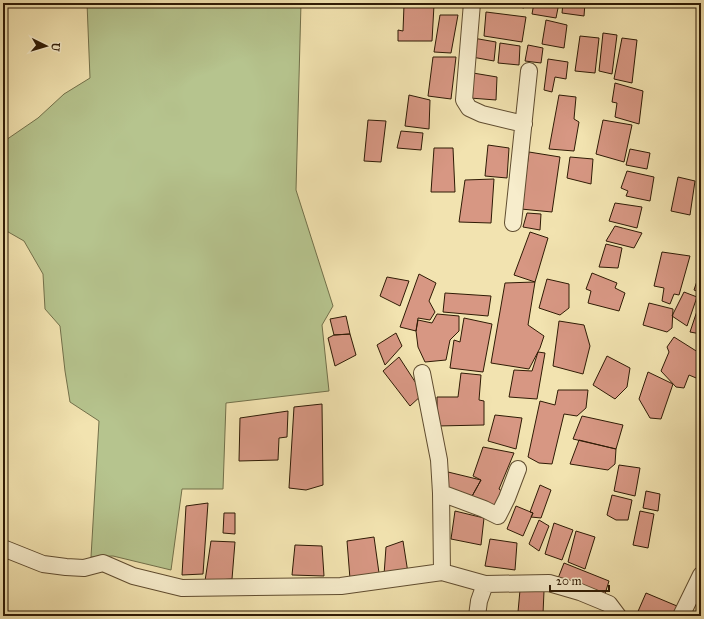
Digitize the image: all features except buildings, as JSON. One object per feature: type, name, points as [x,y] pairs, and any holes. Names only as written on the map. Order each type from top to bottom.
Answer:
[{"type":"street","points":[[472,3],[464,100],[469,108],[482,114],[524,124]]},
{"type":"street","points":[[513,223],[529,71]]},
{"type":"street","points":[[422,373],[439,460],[442,572]]},
{"type":"street","points":[[441,493],[484,509],[498,516],[507,498],[518,469]]},
{"type":"street","points":[[3,548],[43,564],[84,568],[103,563],[133,576],[182,588],[341,586],[442,572],[485,584],[549,584],[580,592],[609,604],[618,616]]},
{"type":"street","points":[[681,616],[701,574]]},
{"type":"street","points":[[477,616],[479,601],[485,584]]},
{"type":"green space","points":[[87,3],[301,3],[296,190],[333,306],[322,325],[329,391],[226,403],[223,489],[182,489],[171,570],[113,556],[91,557],[99,421],[70,402],[60,326],[45,309],[43,274],[24,241],[3,229],[3,142],[38,118],[64,94],[90,78]]}]
